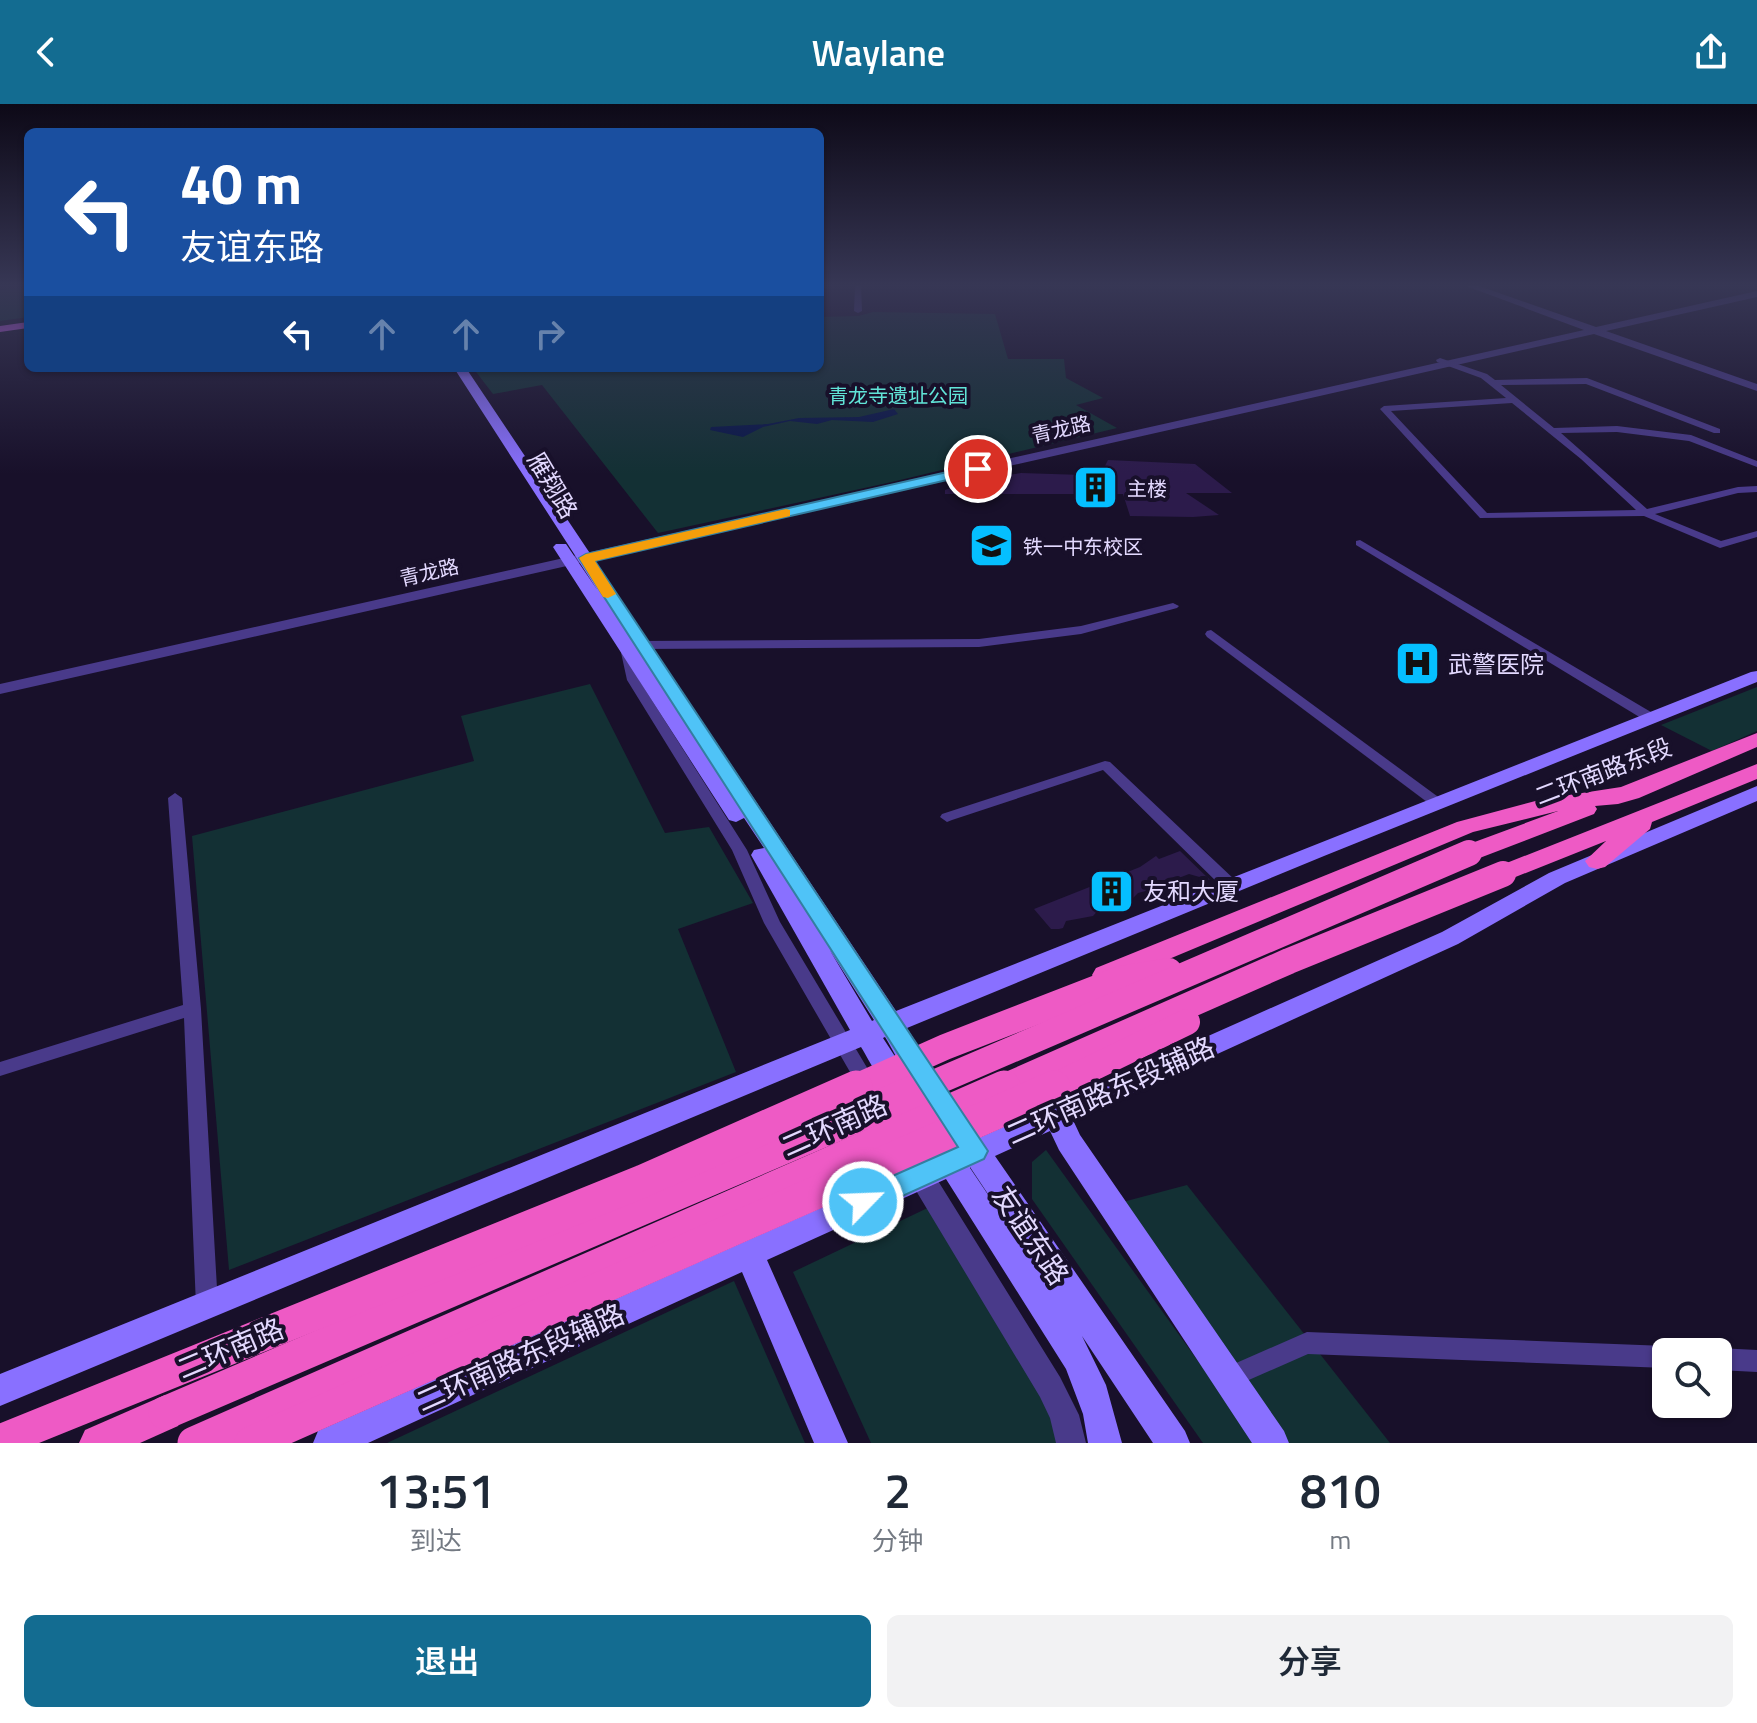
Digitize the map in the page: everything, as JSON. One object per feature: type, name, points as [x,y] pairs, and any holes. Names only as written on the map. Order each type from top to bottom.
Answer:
[{"type":"highway","name":"二环南路东段","points":[[1469,853],[1631,793],[1757,739]]},
{"type":"highway","points":[[1597,861],[1659,810],[1754,781]]},
{"type":"highway","points":[[885,1063],[1465,827],[1543,806],[1631,793]]},
{"type":"highway","name":"二环南路","points":[[194,1443],[1289,961],[1659,810]]},
{"type":"highway","name":"二环南路","points":[[98,1443],[1469,853]]},
{"type":"highway","points":[[251,1443],[1071,1079],[1192,1019],[1289,961]]},
{"type":"highway","points":[[0,1441],[643,1181],[945,1047],[1068,998],[1120,979],[1206,965]]},
{"type":"main road","name":"雁翔路","points":[[452,372],[576,557]]},
{"type":"main road","name":"雁翔路","points":[[462,372],[775,874],[868,1036]]},
{"type":"main road","points":[[0,1390],[1230,885],[1757,676]]},
{"type":"main road","name":"二环南路东段辅路","points":[[330,1443],[1450,938],[1557,878],[1597,861],[1754,781]]},
{"type":"main road","name":"友谊东路","points":[[868,1036],[885,1063],[963,1157],[1131,1381],[1173,1443]]},
{"type":"main road","points":[[0,1432],[885,1063]]},
{"type":"main road","points":[[1057,1114],[1069,1142],[1272,1443]]},
{"type":"main road","points":[[963,1157],[981,1214],[1063,1336],[1097,1398],[1105,1443]]},
{"type":"main road","points":[[749,1253],[831,1443]]},
{"type":"main road","points":[[1131,1381],[1148,1416],[1155,1443]]},
{"type":"street","name":"青龙路","points":[[0,689],[1504,348]]},
{"type":"street","points":[[1653,348],[1757,385]]},
{"type":"street","points":[[1444,362],[1484,376],[1645,513],[1720,545],[1757,534]]},
{"type":"street","points":[[1493,383],[1587,381],[1717,431]]},
{"type":"street","points":[[1514,400],[1467,402],[1437,408],[1384,409],[1484,516],[1645,513],[1738,490],[1757,489]]},
{"type":"street","points":[[1552,431],[1617,429],[1691,438],[1757,464]]},
{"type":"street","points":[[1360,543],[1651,718]]},
{"type":"street","name":"青龙路","points":[[0,682],[576,557]]},
{"type":"street","points":[[633,646],[979,643],[1081,630],[1173,606]]},
{"type":"street","points":[[1211,634],[1436,802]]},
{"type":"street","points":[[947,817],[1105,765],[1230,885]]},
{"type":"street","points":[[175,798],[192,1009],[207,1306]]},
{"type":"street","points":[[0,1069],[192,1009]]},
{"type":"street","points":[[868,1036],[885,1063],[921,1176],[1050,1387],[1064,1415],[1071,1443]]},
{"type":"street","points":[[1226,1379],[1307,1343],[1652,1356]]},
{"type":"street","points":[[1732,1360],[1757,1361]]},
{"type":"green space","name":"青龙寺遗址公园","points":[[824,348],[1005,348],[1008,359],[1064,359],[1066,378],[1103,398],[1076,405],[1117,428],[892,482],[658,533],[542,385],[493,394],[476,372],[824,372]]},
{"type":"green space","points":[[590,684],[665,833],[709,827],[753,903],[678,929],[736,1072],[229,1270],[192,836],[474,761],[461,716]]},
{"type":"green space","points":[[1757,687],[1757,731],[1712,751],[1661,725]]},
{"type":"green space","points":[[1046,1150],[1257,1443],[1203,1443],[1032,1199],[1032,1162]]},
{"type":"green space","points":[[1187,1185],[1390,1443],[1289,1443],[1119,1203]]},
{"type":"green space","points":[[936,1204],[1046,1396],[1057,1443],[871,1443],[793,1272]]},
{"type":"green space","points":[[734,1281],[805,1443],[387,1443]]},
{"type":"shaded area","points":[[894,409],[898,414],[873,422],[832,420],[817,424],[790,421],[763,427],[743,437],[710,430],[711,427],[768,424],[799,418],[859,417]]},
{"type":"building","name":"主楼","points":[[1108,460],[1195,464],[1232,493],[1186,493],[1219,515],[1193,517],[1130,516],[1123,494],[945,494],[945,490],[971,481],[1021,473],[1083,475],[1104,468]]},
{"type":"building","name":"友和大厦","points":[[1180,851],[1210,880],[1189,874],[1176,879],[1169,887],[1138,893],[1131,900],[1101,907],[1093,916],[1066,921],[1059,929],[1051,929],[1034,909],[1140,867],[1156,856],[1159,859]]},
{"type":"slow traffic","points":[[608,594],[586,558],[786,513]]},
{"type":"place","name":"主楼","points":[[1096,488]]},
{"type":"place","name":"铁一中东校区","points":[[992,546]]},
{"type":"place","name":"武警医院","points":[[1417,664]]},
{"type":"place","name":"友和大厦","points":[[1112,891]]},
{"type":"route","points":[[863,1202],[975,1151],[586,558],[978,469]]}]
